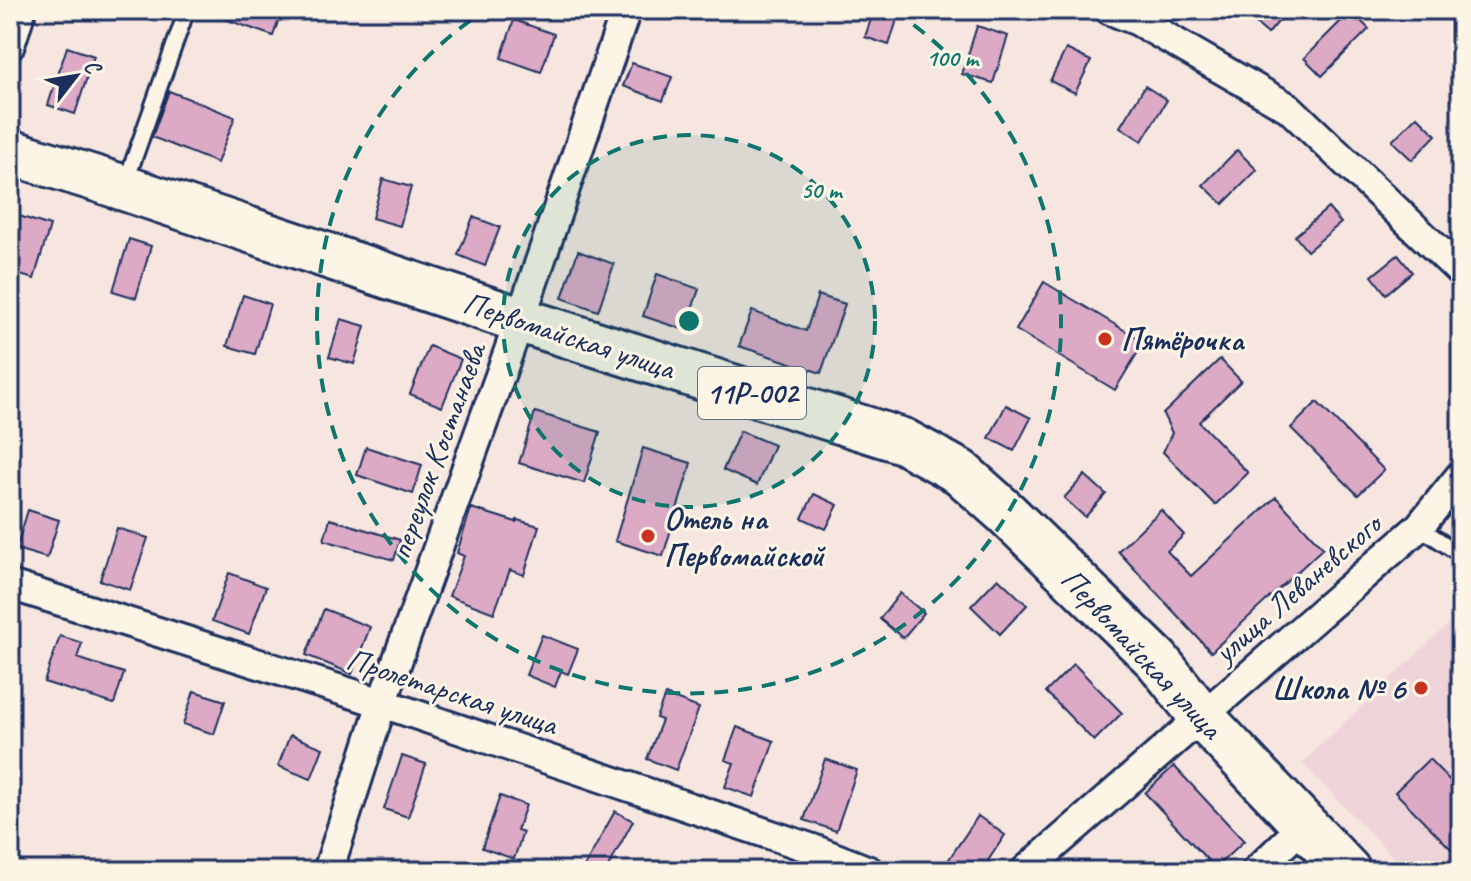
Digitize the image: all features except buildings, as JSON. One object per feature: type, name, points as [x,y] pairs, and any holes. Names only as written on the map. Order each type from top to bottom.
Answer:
[{"type":"main road","name":"Первомайская улица","points":[[10,152],[520,320],[903,441],[960,472],[1006,513],[1157,660],[1202,717],[1348,871]]},
{"type":"street","points":[[10,45],[21,10]]},
{"type":"street","name":"переулок Костанаева","points":[[328,871],[382,703],[520,320],[626,10]]},
{"type":"street","points":[[1110,10],[1138,21],[1289,108],[1461,272]]},
{"type":"street","name":"улица Леваневского","points":[[1025,871],[1419,527],[1461,475]]},
{"type":"street","name":"Пролетарская улица","points":[[10,585],[382,703],[813,849],[869,871]]},
{"type":"street","points":[[1256,871],[1304,825]]},
{"type":"lane","points":[[124,188],[184,18]]},
{"type":"lane","points":[[1419,527],[1461,555]]},
{"type":"shaded area","name":"Школа № 6","points":[[1461,612],[1461,871],[1407,871],[1302,763]]},
{"type":"place","name":"Пятёрочка","points":[[1105,339]]},
{"type":"place","name":"Отель на Первомайской","points":[[648,536]]},
{"type":"place","name":"Школа № 6","points":[[1421,688]]}]
